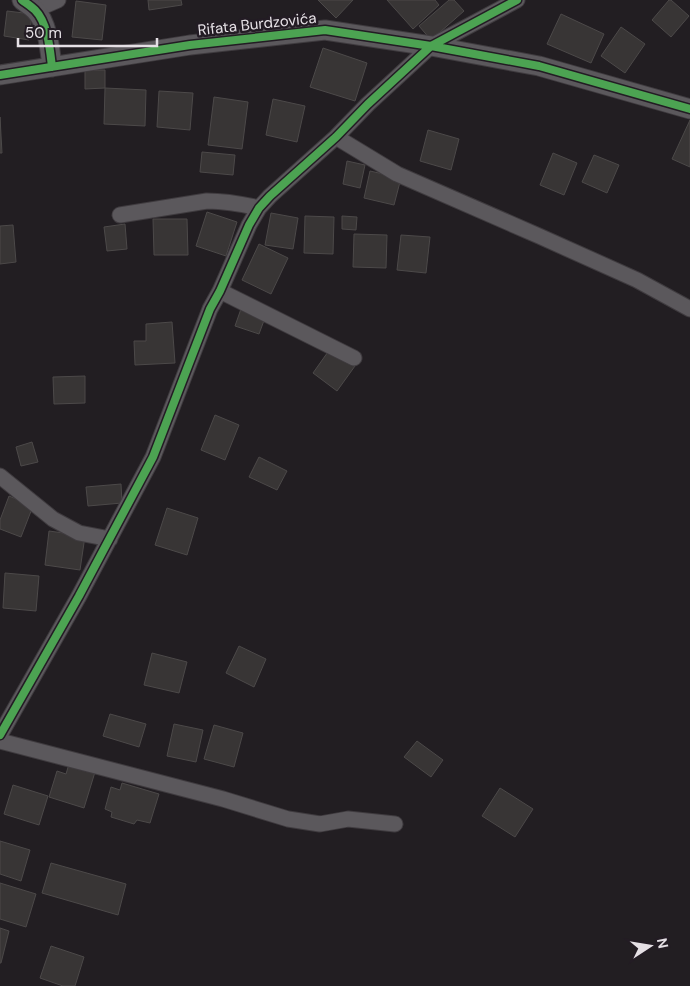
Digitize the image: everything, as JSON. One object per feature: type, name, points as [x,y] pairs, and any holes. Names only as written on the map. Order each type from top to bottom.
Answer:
[{"type":"street","points":[[29,5],[58,0]]},
{"type":"street","points":[[0,735],[79,596],[152,457],[210,309],[249,225],[259,208],[431,46],[518,0]]},
{"type":"street","points":[[29,5],[41,19],[46,33],[52,67]]},
{"type":"street","name":"Rifata Burdzovića","points":[[0,75],[190,45],[325,30],[431,46],[540,66],[690,110]]},
{"type":"street","points":[[336,137],[397,174],[637,280],[690,309]]},
{"type":"street","points":[[120,214],[221,200],[259,208]]},
{"type":"street","points":[[220,291],[354,358]]},
{"type":"street","points":[[0,476],[53,520],[79,533],[110,538]]},
{"type":"street","points":[[0,741],[223,799],[288,819],[320,824],[348,819],[395,824]]},
{"type":"building","points":[[148,0],[181,0],[182,5],[149,10]]},
{"type":"building","points":[[318,0],[353,0],[336,18]]},
{"type":"building","points":[[387,0],[435,0],[439,5],[413,29]]},
{"type":"building","points":[[449,0],[454,0],[464,11],[431,40],[419,26]]},
{"type":"building","points":[[669,0],[689,16],[671,37],[652,20]]},
{"type":"building","points":[[76,1],[106,5],[102,40],[72,37]]},
{"type":"building","points":[[7,11],[32,14],[29,40],[4,36]]},
{"type":"building","points":[[561,14],[604,34],[591,63],[547,44]]},
{"type":"building","points":[[621,27],[645,44],[625,73],[601,56]]},
{"type":"building","points":[[323,48],[367,63],[355,101],[310,87]]},
{"type":"building","points":[[85,70],[105,70],[105,88],[85,89]]},
{"type":"building","points":[[105,88],[146,90],[145,126],[104,124]]},
{"type":"building","points":[[159,91],[193,93],[190,130],[157,127]]},
{"type":"building","points":[[214,97],[248,102],[242,149],[208,145]]},
{"type":"building","points":[[273,99],[305,106],[297,142],[266,135]]},
{"type":"building","points":[[0,117],[2,153],[0,153]]},
{"type":"building","points":[[690,120],[690,167],[672,159]]},
{"type":"building","points":[[428,130],[459,139],[451,170],[420,161]]},
{"type":"building","points":[[202,152],[235,155],[233,175],[200,172]]},
{"type":"building","points":[[553,153],[577,163],[564,195],[540,185]]},
{"type":"building","points":[[594,155],[619,165],[607,193],[582,182]]},
{"type":"building","points":[[347,161],[365,165],[360,188],[343,184]]},
{"type":"building","points":[[370,171],[401,178],[394,205],[364,198]]},
{"type":"building","points":[[207,212],[237,222],[226,256],[196,246]]},
{"type":"building","points":[[271,213],[298,218],[293,249],[265,245]]},
{"type":"building","points":[[305,216],[334,217],[333,254],[304,253]]},
{"type":"building","points":[[342,216],[357,217],[356,230],[342,229]]},
{"type":"building","points":[[153,219],[187,219],[188,255],[154,255]]},
{"type":"building","points":[[125,224],[127,249],[107,251],[104,227]]},
{"type":"building","points":[[13,225],[16,262],[0,264],[0,226]]},
{"type":"building","points":[[354,234],[387,235],[386,268],[353,267]]},
{"type":"building","points":[[401,235],[430,237],[426,273],[397,270]]},
{"type":"building","points":[[259,244],[288,258],[271,294],[242,280]]},
{"type":"building","points":[[242,306],[266,315],[259,334],[235,326]]},
{"type":"building","points":[[172,322],[175,363],[135,365],[134,341],[146,341],[146,324]]},
{"type":"building","points":[[330,349],[355,366],[337,391],[313,373]]},
{"type":"building","points":[[85,376],[85,403],[54,404],[53,377]]},
{"type":"building","points":[[215,415],[239,425],[225,460],[201,450]]},
{"type":"building","points":[[32,442],[38,462],[21,466],[16,447]]},
{"type":"building","points":[[259,457],[287,471],[277,490],[249,477]]},
{"type":"building","points":[[121,484],[122,503],[88,506],[86,487]]},
{"type":"building","points":[[9,496],[33,506],[21,537],[0,529],[0,520]]},
{"type":"building","points":[[167,508],[198,518],[187,555],[155,545]]},
{"type":"building","points":[[49,531],[85,536],[80,570],[45,565]]},
{"type":"building","points":[[5,573],[39,576],[36,611],[3,608]]},
{"type":"building","points":[[239,646],[266,659],[254,687],[226,673]]},
{"type":"building","points":[[152,653],[187,662],[179,693],[144,685]]},
{"type":"building","points":[[110,714],[146,724],[139,747],[103,736]]},
{"type":"building","points":[[174,724],[203,730],[196,762],[167,756]]},
{"type":"building","points":[[214,725],[243,733],[234,767],[204,759]]},
{"type":"building","points":[[417,741],[443,760],[431,777],[404,757]]},
{"type":"building","points":[[69,764],[95,772],[84,808],[49,797],[57,771],[66,774]]},
{"type":"building","points":[[122,783],[159,794],[150,823],[137,820],[134,824],[111,817],[112,812],[105,809],[111,787],[120,790]]},
{"type":"building","points":[[13,785],[48,796],[39,825],[4,814]]},
{"type":"building","points":[[500,788],[533,809],[515,837],[482,816]]},
{"type":"building","points":[[0,841],[30,850],[21,881],[0,874]]},
{"type":"building","points":[[51,863],[126,884],[118,915],[42,893]]},
{"type":"building","points":[[0,883],[36,894],[26,927],[0,919]]},
{"type":"building","points":[[0,928],[9,931],[1,963],[0,963]]},
{"type":"building","points":[[51,946],[84,957],[75,986],[63,986],[40,978]]},
{"type":"cycle path","points":[[22,0],[35,10],[43,22],[48,37],[52,67]]},
{"type":"cycle path","points":[[0,735],[79,596],[153,457],[210,309],[249,225],[259,208],[431,46],[517,0]]},
{"type":"cycle path","points":[[0,75],[190,45],[325,30],[431,46],[539,66],[690,109]]}]
